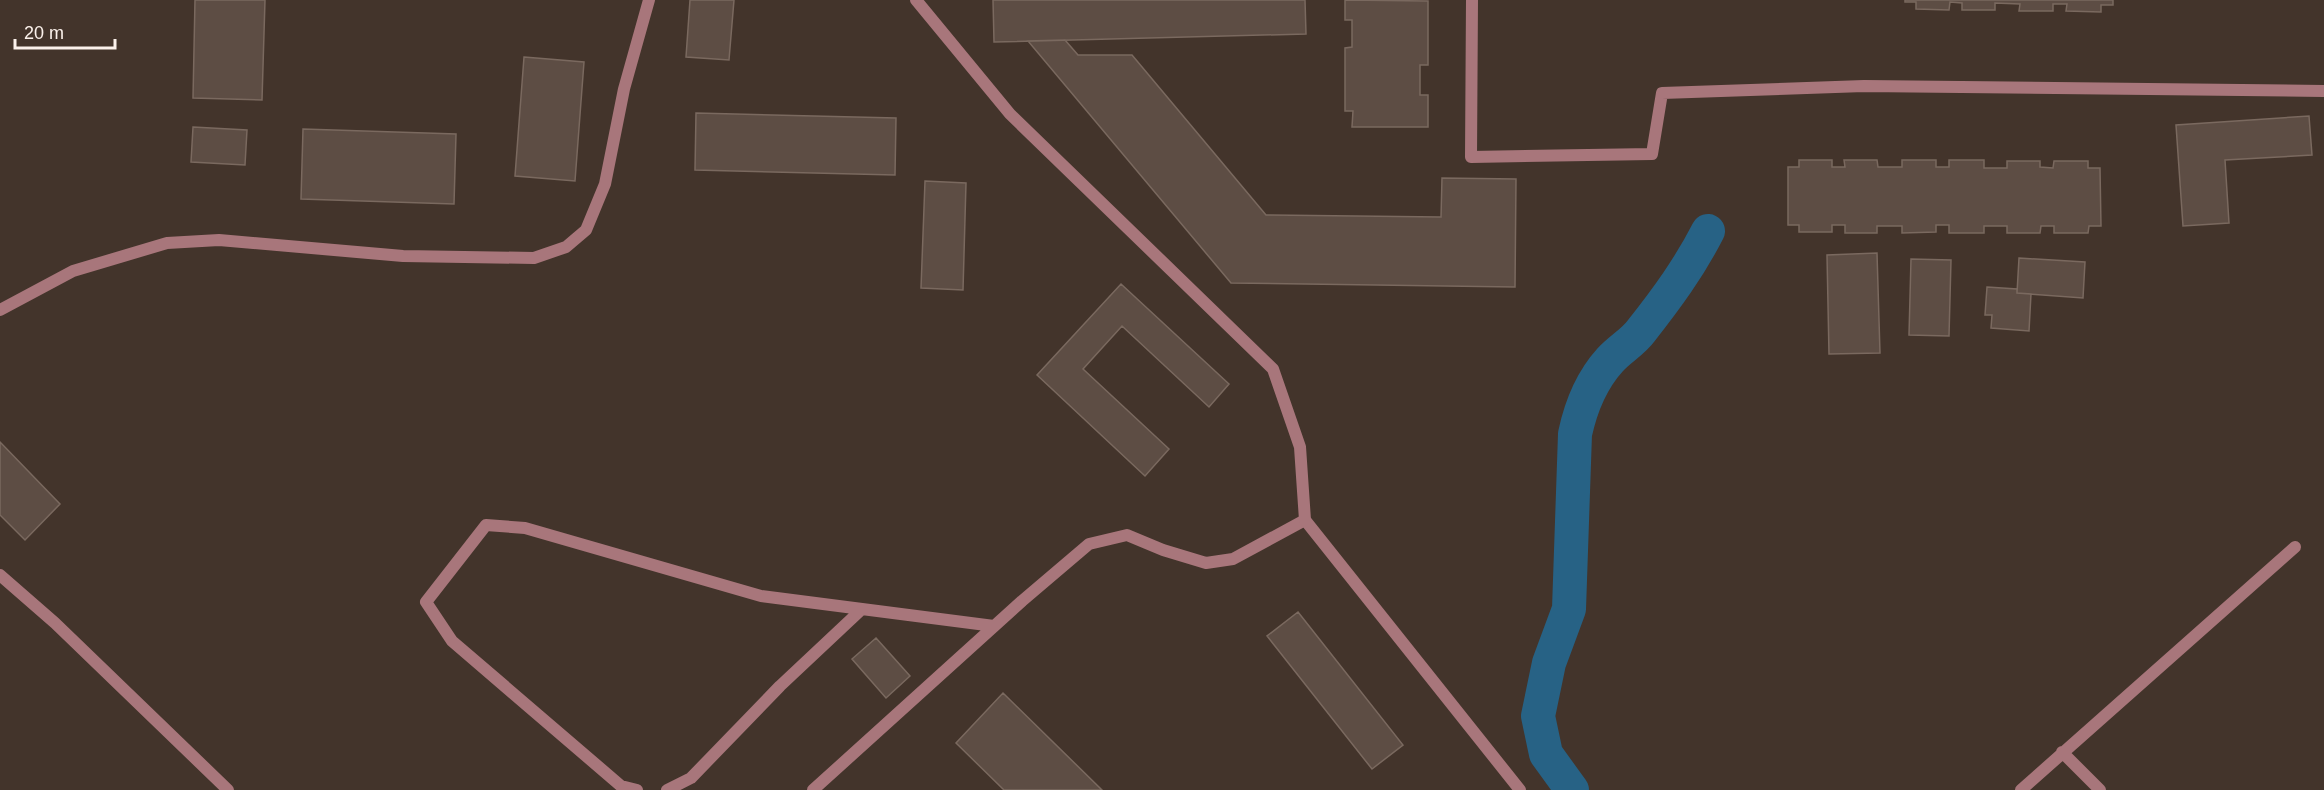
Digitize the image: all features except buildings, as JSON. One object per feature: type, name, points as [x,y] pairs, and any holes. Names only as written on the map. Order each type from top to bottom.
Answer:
[{"type":"street","points":[[0,310],[73,271],[167,243],[219,240],[403,256],[534,258],[566,247],[586,230],[605,184],[624,88],[649,0]]},
{"type":"street","points":[[916,0],[1010,114],[1273,369],[1300,447],[1305,520],[1520,790]]},
{"type":"street","points":[[1472,0],[1471,158],[1652,154],[1662,93],[1864,86],[2324,91]]},
{"type":"street","points":[[813,790],[994,626],[1089,544],[1127,535],[1163,550],[1206,563],[1233,559],[1305,520]]},
{"type":"street","points":[[637,790],[621,786],[452,641],[426,602],[486,525],[525,528],[761,596],[994,626]]},
{"type":"street","points":[[2021,790],[2295,548]]},
{"type":"street","points":[[0,575],[55,623],[228,790]]},
{"type":"street","points":[[667,790],[692,778],[780,686],[862,609]]},
{"type":"street","points":[[2062,752],[2100,790]]},
{"type":"waterway","points":[[1572,790],[1546,754],[1538,716],[1549,663],[1569,609],[1577,424],[1597,376],[1610,360],[1638,335],[1660,307],[1708,231]]}]
